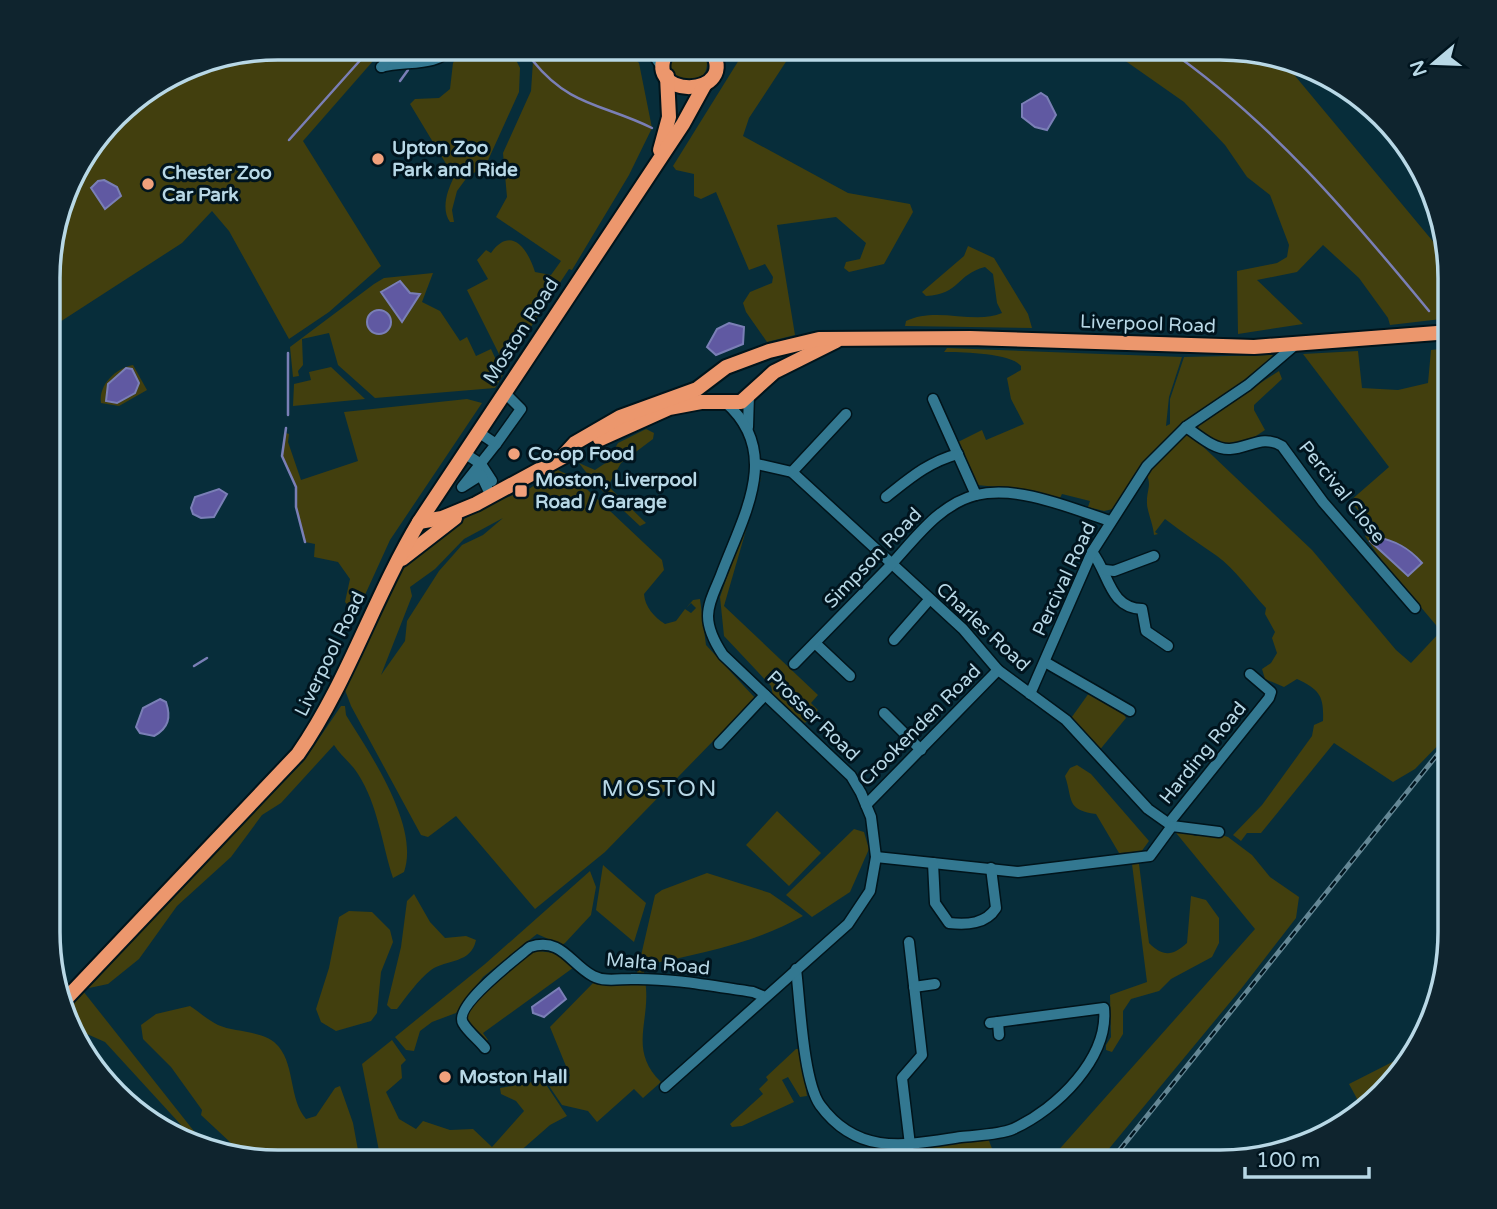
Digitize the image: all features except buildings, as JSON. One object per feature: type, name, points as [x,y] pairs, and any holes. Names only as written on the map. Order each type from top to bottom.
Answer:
[{"type":"highway","name":"Moston Road","points":[[657,162],[669,117],[666,60]]},
{"type":"highway","name":"Moston Road","points":[[419,522],[713,75],[714,60]]},
{"type":"highway","points":[[666,73],[674,84],[686,89],[705,84]]},
{"type":"highway","name":"Liverpool Road","points":[[731,366],[787,346],[844,337],[1066,340],[1254,347],[1438,333]]},
{"type":"highway","name":"Liverpool Road","points":[[750,393],[774,372],[844,337]]},
{"type":"highway","points":[[390,574],[419,544],[477,504],[565,454],[580,450],[659,412],[690,404],[736,403],[750,393],[748,374],[731,366],[697,388],[620,417],[575,443],[565,454]]},
{"type":"highway","points":[[717,374],[713,386],[725,402]]},
{"type":"highway","points":[[419,522],[442,518],[477,504]]},
{"type":"highway","name":"Liverpool Road","points":[[69,996],[298,754],[320,722],[390,574],[419,522]]},
{"type":"street","points":[[386,60],[382,67],[399,62],[429,60]]},
{"type":"street","points":[[658,60],[666,73]]},
{"type":"street","name":"Percival Road","points":[[1030,694],[1092,552],[1147,466],[1186,427],[1248,385],[1294,346]]},
{"type":"street","points":[[491,496],[481,475],[463,488],[521,409],[504,392]]},
{"type":"street","points":[[750,393],[748,427],[757,464],[792,472],[846,414]]},
{"type":"street","points":[[933,399],[976,495]]},
{"type":"street","points":[[725,402],[748,427]]},
{"type":"street","name":"Percival Close","points":[[1186,427],[1210,444],[1228,450],[1272,440],[1282,446],[1323,502],[1415,608]]},
{"type":"street","points":[[478,432],[496,444]]},
{"type":"street","points":[[464,453],[481,464],[492,481]]},
{"type":"street","points":[[886,498],[922,469],[939,459],[958,454]]},
{"type":"street","name":"Prosser Road","points":[[664,1087],[861,909],[870,891],[876,857],[873,828],[866,805],[851,776],[723,655],[715,642],[708,617],[757,464]]},
{"type":"street","name":"Charles Road","points":[[792,472],[890,566],[962,629],[998,670],[1066,720],[1148,809],[1170,824]]},
{"type":"street","name":"Simpson Road","points":[[794,664],[890,566],[922,529],[947,509],[976,495],[1005,494],[1033,498],[1111,521]]},
{"type":"street","points":[[1092,552],[1105,570],[1114,594],[1137,605],[1142,610],[1146,631],[1168,646]]},
{"type":"street","points":[[1105,570],[1114,570],[1154,555]]},
{"type":"street","points":[[894,640],[929,600]]},
{"type":"street","points":[[815,643],[850,676]]},
{"type":"street","points":[[1045,662],[1130,711]]},
{"type":"street","name":"Crookenden Road","points":[[866,805],[998,670]]},
{"type":"street","name":"Harding Road","points":[[1170,824],[1269,698],[1271,692],[1250,674]]},
{"type":"street","points":[[719,744],[765,695]]},
{"type":"street","points":[[884,713],[921,750]]},
{"type":"street","points":[[876,857],[1018,872],[1150,856],[1170,824],[1219,832]]},
{"type":"street","points":[[933,863],[935,902],[948,923],[961,925],[986,920],[996,908],[991,868]]},
{"type":"street","points":[[909,942],[922,1055],[902,1078],[910,1145]]},
{"type":"street","name":"Malta Road","points":[[485,1048],[463,1023],[461,1016],[468,1002],[530,947],[538,944],[561,948],[593,976],[604,979],[658,979],[753,992],[765,997]]},
{"type":"street","points":[[796,969],[804,1044],[818,1103],[832,1119],[869,1142],[910,1145],[1010,1130],[1034,1118],[1069,1087],[1102,1043],[1106,1024],[1104,1008],[994,1022],[999,1035]]},
{"type":"street","points":[[914,987],[935,984]]},
{"type":"shaded area","points":[[263,60],[374,60],[303,141],[381,266],[329,312],[289,339],[229,231],[212,211],[182,243],[59,322],[61,249],[71,207],[96,156],[134,114],[156,96],[181,82],[207,71],[235,64]]},
{"type":"shaded area","points":[[455,60],[516,60],[520,68],[519,92],[485,167],[468,176],[457,191],[452,210],[454,222],[450,222],[445,206],[454,177],[410,104],[415,99],[439,98],[450,89]]},
{"type":"shaded area","points":[[636,60],[639,63],[652,128],[629,175],[572,270],[569,269],[505,366],[467,290],[488,279],[477,260],[486,250],[491,253],[505,241],[512,241],[523,248],[535,272],[551,275],[561,261],[496,217],[507,197],[503,153],[531,91],[533,61]]},
{"type":"shaded area","points":[[672,60],[706,60],[705,71],[696,80],[689,82],[677,76],[671,64]]},
{"type":"shaded area","points":[[739,60],[787,60],[749,118],[743,136],[848,193],[910,204],[913,212],[884,264],[849,272],[844,268],[846,262],[860,259],[866,243],[836,217],[777,225],[795,335],[767,342],[746,312],[743,303],[750,292],[772,283],[773,277],[765,264],[749,270],[716,192],[701,199],[694,196],[694,174],[676,170],[673,166]]},
{"type":"shaded area","points":[[1124,60],[1234,60],[1291,72],[1435,244],[1438,319],[1390,325],[1388,318],[1359,278],[1323,245],[1297,272],[1257,280],[1303,324],[1238,334],[1237,271],[1277,263],[1287,257],[1289,245],[1270,195],[1247,177],[1225,145],[1184,102]]},
{"type":"shaded area","points":[[1041,93],[1047,97],[1056,115],[1047,130],[1035,127],[1022,117],[1022,104]]},
{"type":"shaded area","points":[[104,180],[117,187],[121,196],[105,209],[91,188],[98,181]]},
{"type":"shaded area","points":[[968,246],[994,258],[1028,314],[1032,328],[905,326],[906,321],[930,315],[980,317],[1002,313],[997,303],[993,274],[985,267],[975,270],[946,292],[926,296],[922,292],[964,256]]},
{"type":"shaded area","points":[[433,273],[422,302],[440,311],[460,341],[467,337],[476,356],[491,349],[503,375],[495,388],[375,398],[338,365],[329,333],[302,339],[303,365],[298,371],[299,376],[293,377],[290,347],[384,278]],"holes":[[[419,294],[402,322],[387,296]]]},
{"type":"shaded area","points":[[400,281],[410,293],[420,294],[402,322],[381,292]]},
{"type":"shaded area","points":[[379,310],[390,317],[391,322],[384,333],[379,334],[368,327],[367,322],[374,311]]},
{"type":"shaded area","points":[[729,323],[744,327],[743,344],[716,355],[707,347],[717,329]]},
{"type":"shaded area","points":[[947,348],[1182,357],[1169,397],[1166,426],[1170,424],[1170,399],[1184,357],[1272,355],[1275,357],[1275,364],[1185,426],[1147,463],[1113,509],[1104,511],[1088,507],[1090,501],[1062,494],[1059,500],[1017,489],[977,485],[958,442],[982,430],[986,440],[1024,424],[1011,399],[1007,378],[1021,370],[1021,366],[1007,358],[996,356],[944,352]]},
{"type":"shaded area","points":[[1438,349],[1437,627],[1381,560],[1365,536],[1373,528],[1350,501],[1389,467],[1303,354],[1358,351],[1362,388],[1398,390],[1428,383],[1431,350]]},
{"type":"shaded area","points":[[133,365],[147,390],[119,406],[101,403],[102,390],[110,378]]},
{"type":"shaded area","points":[[331,367],[365,399],[293,406],[294,384],[311,380],[309,372]]},
{"type":"shaded area","points":[[126,368],[132,369],[139,383],[135,393],[117,403],[106,401],[108,384]]},
{"type":"shaded area","points":[[1279,371],[1282,379],[1254,405],[1265,430],[1247,442],[1223,446],[1198,428],[1201,421]]},
{"type":"shaded area","points":[[467,399],[482,403],[390,540],[359,608],[350,607],[345,602],[350,579],[338,562],[314,557],[315,544],[305,542],[296,507],[296,487],[282,456],[286,433],[289,434],[288,442],[301,480],[358,461],[344,412]]},
{"type":"shaded area","points":[[646,429],[654,433],[653,439],[621,463],[608,486],[646,523],[640,526],[595,484],[579,463],[595,470],[607,462],[618,443]]},
{"type":"shaded area","points":[[1187,435],[1194,438],[1312,550],[1396,650],[1411,663],[1437,635],[1437,746],[1415,769],[1393,782],[1334,743],[1261,833],[1247,833],[1241,841],[1233,835],[1262,805],[1312,736],[1314,725],[1323,721],[1323,705],[1316,691],[1297,679],[1284,687],[1265,679],[1262,669],[1271,663],[1277,653],[1272,638],[1275,632],[1265,614],[1266,608],[1224,561],[1165,519],[1155,532],[1158,534],[1154,535],[1147,504],[1149,484],[1146,473],[1182,438]]},
{"type":"shaded area","points":[[558,470],[575,478],[662,560],[664,570],[644,594],[648,607],[657,618],[665,624],[676,621],[685,609],[691,613],[696,608],[691,603],[686,608],[693,600],[700,599],[706,645],[755,698],[605,852],[535,909],[456,816],[428,837],[421,835],[351,706],[345,690],[388,592],[417,553],[462,520],[527,490]],"holes":[[[503,518],[483,535],[462,545],[439,571],[407,621],[405,641],[381,675],[412,596],[410,587],[435,569],[464,539]]]},
{"type":"shaded area","points":[[762,475],[724,606],[818,695],[811,703],[818,710],[805,723],[773,696],[771,686],[724,636],[720,597]]},
{"type":"shaded area","points":[[219,489],[227,494],[214,517],[201,518],[193,514],[191,508],[195,497]]},
{"type":"shaded area","points":[[1375,537],[1401,546],[1422,563],[1408,576],[1370,541]]},
{"type":"shaded area","points":[[1089,693],[1122,711],[1126,718],[1098,752],[1069,721]]},
{"type":"shaded area","points":[[160,699],[166,702],[168,707],[166,726],[154,736],[140,733],[136,727],[143,708]]},
{"type":"shaded area","points":[[341,706],[345,706],[346,715],[379,770],[399,812],[407,854],[404,872],[393,878],[365,786],[356,770],[334,745],[281,803],[262,815],[231,857],[177,906],[139,959],[108,984],[89,988],[87,985],[303,762]]},
{"type":"shaded area","points":[[1077,765],[1091,774],[1149,841],[1141,852],[1119,853],[1096,814],[1075,807],[1065,776],[1070,768]]},
{"type":"shaded area","points":[[777,811],[821,853],[789,886],[746,845]]},
{"type":"shaded area","points":[[1172,828],[1196,836],[1211,832],[1228,837],[1252,855],[1270,877],[1299,897],[1296,918],[1108,1150],[1059,1150],[1255,929]]},
{"type":"shaded area","points":[[854,829],[864,832],[869,849],[850,892],[812,917],[786,895]]},
{"type":"shaded area","points":[[1132,864],[1139,864],[1149,943],[1159,951],[1168,953],[1187,943],[1191,896],[1206,900],[1219,918],[1219,943],[1212,957],[1171,979],[1159,991],[1131,999],[1123,1011],[1123,1034],[1112,1052],[1106,1050],[1111,1037],[1110,995],[1147,982]]},
{"type":"shaded area","points":[[603,865],[646,903],[634,942],[596,910]]},
{"type":"shaded area","points":[[590,871],[596,887],[591,915],[565,943],[562,945],[537,934],[483,977],[456,1013],[432,1022],[420,1031],[414,1051],[406,1050],[395,1037],[485,964]]},
{"type":"shaded area","points":[[707,873],[770,893],[803,916],[766,934],[706,952],[645,965],[644,973],[637,973],[655,895]]},
{"type":"shaded area","points":[[414,894],[430,922],[445,938],[466,936],[476,940],[469,953],[431,970],[397,1009],[391,1009],[387,1005],[401,947],[407,901]]},
{"type":"shaded area","points":[[349,911],[372,912],[390,930],[393,942],[381,972],[377,1013],[371,1021],[336,1031],[321,1022],[316,1009],[329,968],[339,917]]},
{"type":"shaded area","points":[[533,950],[560,954],[577,965],[483,1033],[488,1040],[484,1042],[467,1019],[468,1009]]},
{"type":"shaded area","points":[[645,980],[643,1046],[651,1070],[661,1082],[643,1098],[634,1089],[597,1122],[588,1111],[562,1105],[545,1080],[570,1076],[550,1027],[595,981]]},
{"type":"shaded area","points":[[559,988],[566,999],[544,1017],[533,1013],[532,1007]]},
{"type":"shaded area","points":[[83,991],[196,1134],[184,1129],[105,1042],[86,1034],[72,1004]]},
{"type":"shaded area","points":[[190,1006],[218,1025],[259,1035],[273,1042],[279,1047],[288,1064],[297,1102],[306,1119],[316,1116],[335,1088],[340,1086],[353,1123],[358,1149],[263,1149],[233,1144],[201,1115],[202,1110],[171,1067],[143,1039],[141,1025],[156,1014]]},
{"type":"shaded area","points":[[392,1040],[406,1060],[401,1065],[402,1078],[386,1092],[399,1119],[416,1129],[423,1121],[450,1130],[473,1129],[492,1147],[524,1111],[516,1101],[501,1094],[500,1088],[543,1080],[567,1116],[550,1125],[522,1149],[379,1149],[362,1064]]},
{"type":"shaded area","points":[[796,1049],[800,1049],[807,1096],[800,1097],[788,1077],[782,1080],[794,1102],[742,1126],[732,1127],[730,1124],[763,1094],[759,1089],[768,1080],[766,1077]]},
{"type":"shaded area","points":[[1394,1061],[1357,1100],[1349,1084]]},
{"type":"shaded area","points":[[988,1138],[992,1150],[906,1150]]},
{"type":"waterway","points":[[289,140],[360,60]]},
{"type":"waterway","points":[[1182,60],[1274,137],[1338,204],[1429,311]]},
{"type":"waterway","points":[[533,61],[560,88],[574,96],[652,128]]},
{"type":"waterway","points":[[400,81],[408,70]]},
{"type":"waterway","points":[[288,353],[288,415]]},
{"type":"waterway","points":[[286,428],[282,456],[296,487],[296,507],[305,542]]},
{"type":"waterway","points":[[194,666],[207,658]]},
{"type":"railway","points":[[1120,1150],[1437,755]]},
{"type":"place","name":"Upton Zoo Park and Ride","points":[[378,159]]},
{"type":"place","name":"Chester Zoo Car Park","points":[[148,184]]},
{"type":"place","name":"Co-op Food","points":[[514,454]]},
{"type":"place","name":"Moston, Liverpool Road / Garage","points":[[521,491]]},
{"type":"place","name":"Moston Hall","points":[[445,1077]]},
{"type":"district","name":"MOSTON","points":[[660,789]]}]
